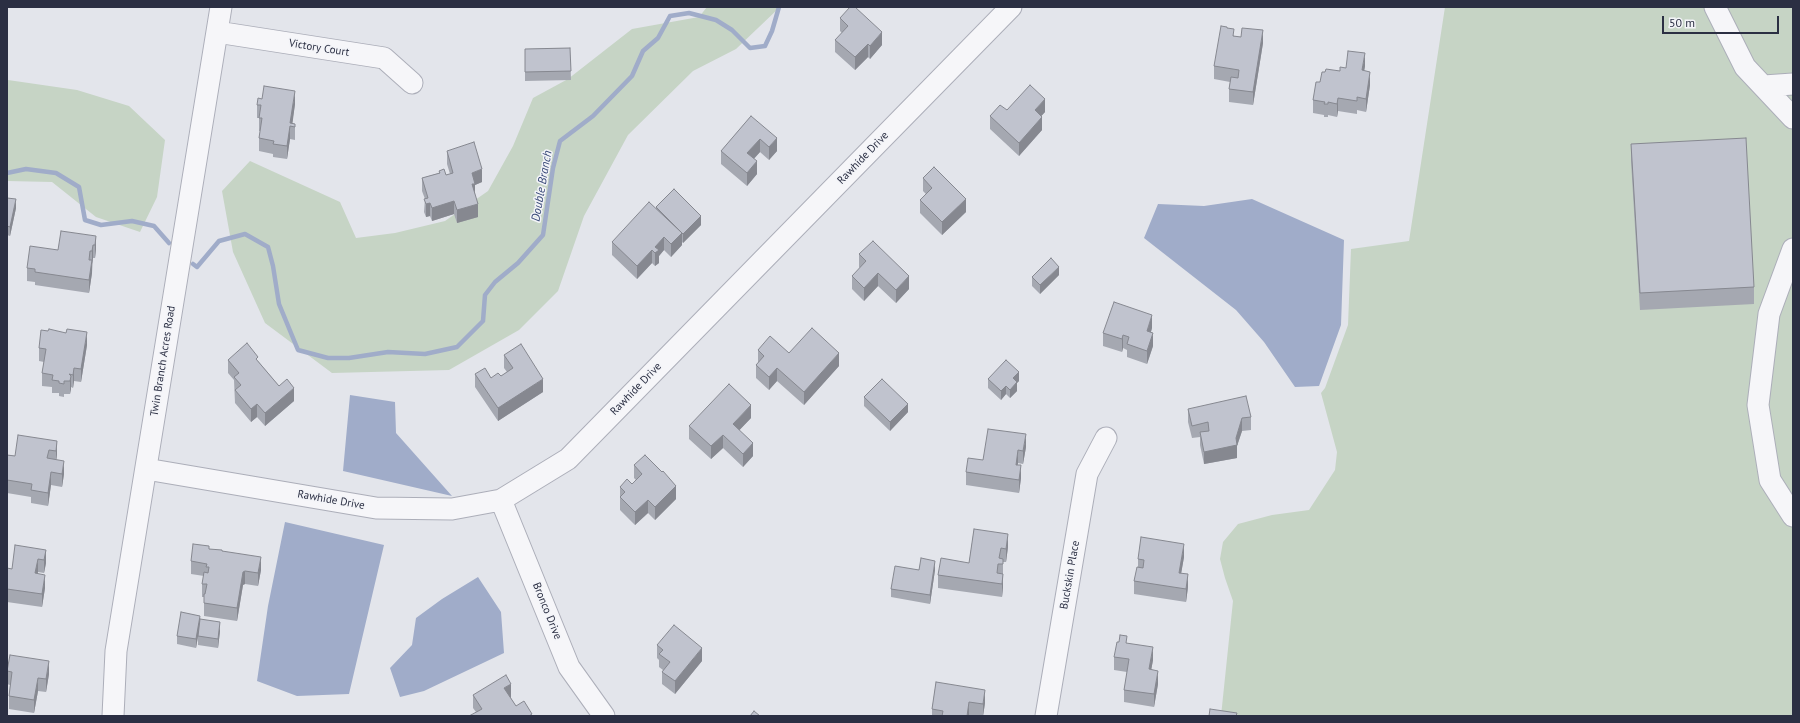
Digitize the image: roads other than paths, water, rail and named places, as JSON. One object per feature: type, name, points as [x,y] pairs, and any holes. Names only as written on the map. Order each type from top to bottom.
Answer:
[{"type":"street","name":"Twin Branch Acres Road","points":[[113,716],[116,651],[221,7]]},
{"type":"street","name":"Rawhide Drive","points":[[146,469],[376,508],[452,509],[501,500],[568,459],[1011,7]]},
{"type":"street","points":[[1715,7],[1745,67],[1793,118]]},
{"type":"street","name":"Victory Court","points":[[217,32],[384,58],[412,82]]},
{"type":"street","points":[[1764,86],[1793,84]]},
{"type":"street","points":[[1792,251],[1769,314],[1758,404],[1770,480],[1793,516]]},
{"type":"street","name":"Buckskin Place","points":[[1046,716],[1087,474],[1106,438]]},
{"type":"street","name":"Bronco Drive","points":[[501,500],[569,666],[604,716]]},
{"type":"water","points":[[1252,199],[1344,240],[1341,325],[1319,386],[1295,387],[1264,342],[1236,310],[1144,238],[1158,204],[1204,206]]},
{"type":"water","points":[[350,395],[395,402],[396,433],[452,496],[343,471]]},
{"type":"water","points":[[285,522],[384,545],[349,694],[297,696],[257,681],[268,606]]},
{"type":"water","points":[[478,577],[501,612],[504,653],[424,691],[400,697],[390,668],[412,645],[416,618],[442,599]]},
{"type":"waterway","name":"Double Branch","points":[[193,264],[197,267],[219,241],[245,234],[268,247],[273,266],[279,304],[298,350],[328,358],[349,358],[388,352],[425,354],[457,347],[483,321],[485,295],[495,282],[518,263],[543,235],[553,168],[560,141],[593,116],[632,76],[643,51],[658,38],[670,16],[689,13],[716,20],[732,30],[750,48],[765,46],[772,31],[779,7]]},
{"type":"waterway","name":"Double Branch","points":[[7,173],[26,169],[56,173],[79,187],[85,220],[101,225],[132,221],[154,226],[169,243]]}]
